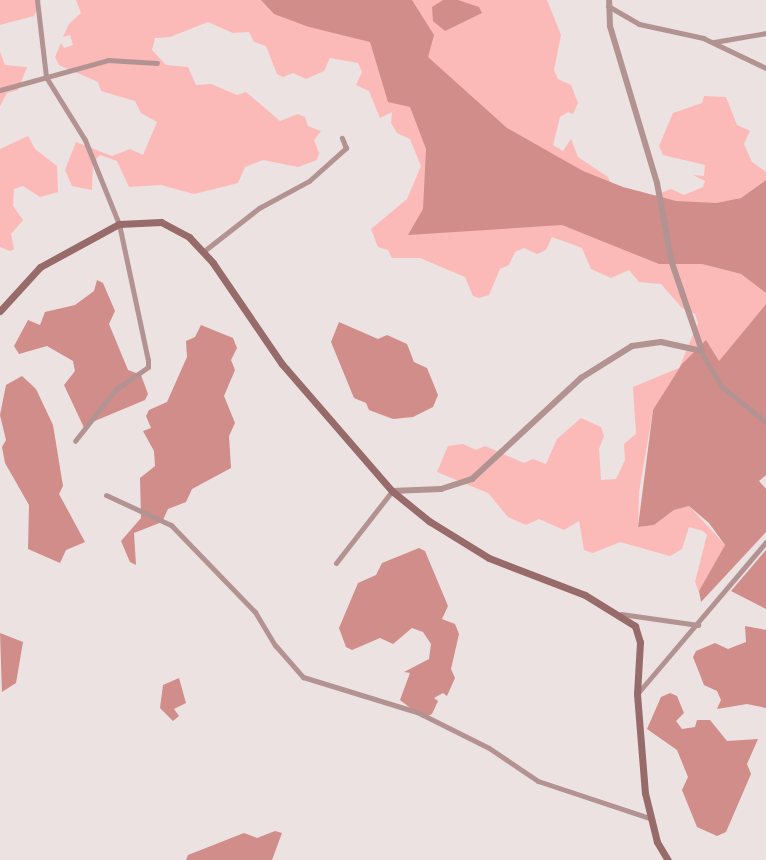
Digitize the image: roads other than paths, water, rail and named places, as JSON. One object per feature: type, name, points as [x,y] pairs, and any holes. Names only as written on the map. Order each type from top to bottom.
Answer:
[{"type":"main road","points":[[0,312],[40,267],[119,224],[148,220],[173,225],[204,252],[282,364],[392,491],[425,518],[489,558],[585,594],[622,614],[639,633],[637,694],[649,818],[668,860]]},
{"type":"street","points":[[37,0],[46,77],[86,140],[119,224],[148,367],[116,389],[75,442]]},
{"type":"street","points":[[608,2],[639,24],[714,42],[766,68]]},
{"type":"street","points":[[608,2],[626,89],[658,183],[672,263],[701,352],[722,387],[766,422]]},
{"type":"street","points":[[714,42],[766,33]]},
{"type":"street","points":[[0,90],[116,59],[156,63]]},
{"type":"street","points":[[204,252],[259,208],[309,181],[346,148],[342,138]]},
{"type":"street","points":[[336,563],[392,491],[441,489],[472,479],[586,374],[632,346],[660,342],[701,352]]},
{"type":"street","points":[[106,495],[171,525],[254,612],[275,645],[303,677],[417,712],[489,748],[538,781],[649,818]]},
{"type":"street","points":[[637,694],[698,625],[766,542]]},
{"type":"street","points":[[622,614],[698,625]]}]
